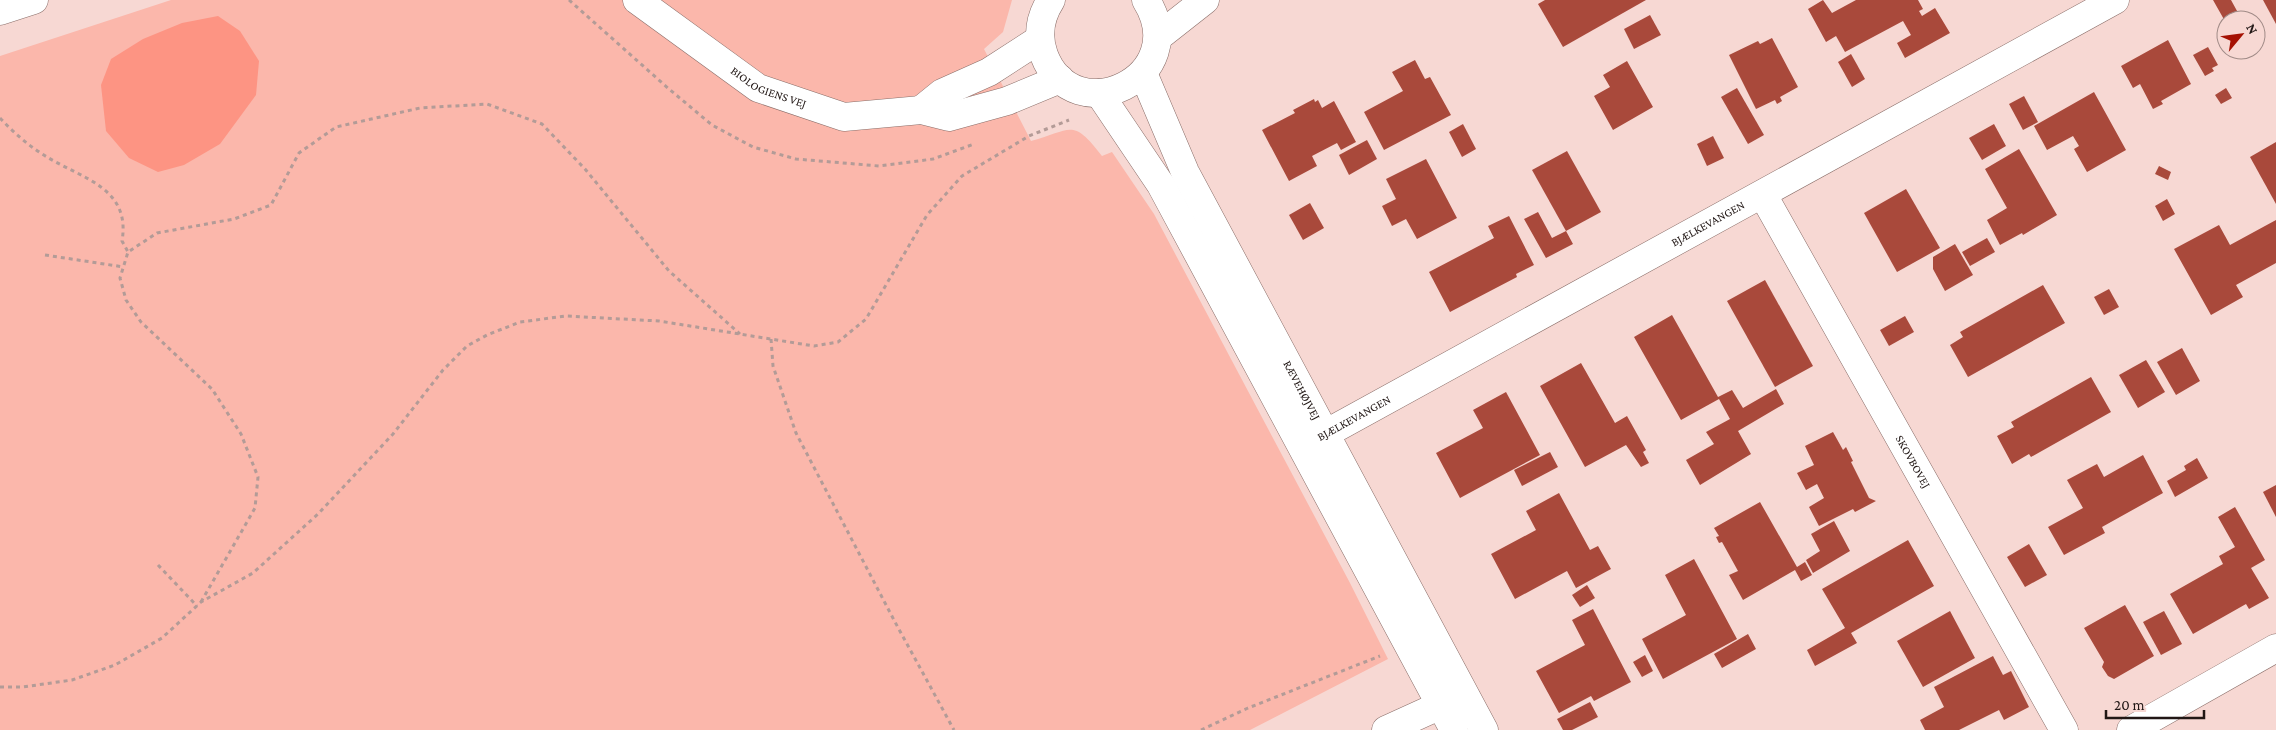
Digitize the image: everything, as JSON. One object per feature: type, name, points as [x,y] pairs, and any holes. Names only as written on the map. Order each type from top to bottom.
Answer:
[{"type":"street","points":[[0,11],[34,0]]},
{"type":"street","name":"BIOLOGIENS VEJ","points":[[637,0],[758,88],[844,117],[921,110],[949,117],[1007,101],[1060,79]]},
{"type":"street","points":[[1050,0],[1044,13],[1040,40],[1046,61],[1060,79],[1102,99],[1161,185],[1454,730]]},
{"type":"street","points":[[1102,99],[1111,92],[1123,88],[1143,73],[1156,50],[1158,37],[1155,17],[1146,0]]},
{"type":"street","points":[[1158,37],[1205,0]]},
{"type":"street","name":"BJÆLKEVANGEN","points":[[1303,446],[1763,195],[2114,0]]},
{"type":"street","points":[[921,110],[942,94],[989,72],[1040,40]]},
{"type":"street","name":"RÆVEHØJVEJ","points":[[1143,73],[1185,172],[1484,730]]},
{"type":"street","name":"SKOVBOVEJ","points":[[1763,195],[2064,730]]},
{"type":"street","points":[[2131,730],[2276,648]]},
{"type":"street","points":[[1386,730],[1441,705]]},
{"type":"path","points":[[201,602],[253,573],[318,514],[393,434],[443,370],[467,346],[487,334],[520,322],[566,316],[659,321],[814,346],[838,342],[866,319],[927,215],[962,176],[1029,136],[1102,99]]},
{"type":"path","points":[[0,687],[23,688],[72,680],[115,665],[162,638],[201,602],[255,508],[258,477],[241,434],[212,389],[141,322],[126,300],[120,278],[128,252],[157,233],[234,219],[271,205],[299,153],[336,127],[420,108],[487,104],[542,124],[585,168],[669,271],[740,334]]},
{"type":"path","points":[[0,118],[13,132],[47,157],[104,188],[119,207],[125,226],[122,241],[128,252]]},
{"type":"path","points":[[45,255],[124,267]]},
{"type":"path","points":[[771,339],[773,366],[796,433],[954,730]]},
{"type":"path","points":[[158,566],[197,606]]},
{"type":"path","points":[[1201,730],[1248,708],[1409,645]]},
{"type":"shaded area","points":[[171,0],[1012,0],[1003,32],[984,49],[1031,141],[1071,130],[1077,131],[1084,136],[1102,156],[1112,152],[1154,214],[1350,583],[1388,659],[1250,730],[0,730],[0,56]]},
{"type":"shaded area","points":[[218,16],[240,31],[259,61],[256,95],[220,144],[184,165],[158,172],[129,158],[106,131],[101,85],[111,59],[143,39],[182,23]]},
{"type":"building","points":[[1545,0],[1646,0],[1563,47],[1538,4]]},
{"type":"building","points":[[1823,0],[1832,13],[1856,0],[1918,0],[1923,9],[1919,11],[1922,16],[1935,8],[1950,33],[1905,58],[1897,43],[1911,35],[1903,21],[1845,52],[1836,36],[1826,42],[1808,9]]},
{"type":"building","points":[[2213,0],[2231,0],[2236,10],[2219,10]]},
{"type":"building","points":[[2263,0],[2276,0],[2276,24]]},
{"type":"building","points":[[1650,15],[1661,35],[1634,49],[1624,29]]},
{"type":"building","points":[[1772,38],[1798,87],[1780,97],[1782,101],[1777,104],[1775,100],[1756,109],[1729,55],[1758,41],[1760,44]]},
{"type":"building","points":[[2168,40],[2191,84],[2161,101],[2163,104],[2153,109],[2140,84],[2133,88],[2121,66]]},
{"type":"building","points":[[2208,47],[2218,65],[2212,68],[2214,71],[2205,76],[2193,55]]},
{"type":"building","points":[[1851,54],[1865,79],[1852,87],[1838,62]]},
{"type":"building","points":[[1415,60],[1425,79],[1430,77],[1451,115],[1384,150],[1364,112],[1403,91],[1392,72]]},
{"type":"building","points":[[1627,61],[1653,107],[1613,130],[1594,96],[1610,87],[1603,75]]},
{"type":"building","points":[[1737,88],[1764,135],[1748,144],[1721,97]]},
{"type":"building","points":[[2226,88],[2232,98],[2221,104],[2215,95]]},
{"type":"building","points":[[2094,92],[2126,150],[2087,172],[2074,149],[2079,146],[2073,136],[2047,150],[2034,126]]},
{"type":"building","points":[[2024,96],[2038,122],[2023,130],[2009,104]]},
{"type":"building","points":[[1314,99],[1315,102],[1318,100],[1322,108],[1334,101],[1356,142],[1341,150],[1337,143],[1312,156],[1317,166],[1289,181],[1262,130],[1295,113],[1293,110]]},
{"type":"building","points":[[1463,124],[1476,149],[1462,157],[1449,132]]},
{"type":"building","points":[[1994,124],[2006,146],[1982,160],[1969,138]]},
{"type":"building","points":[[1713,136],[1724,158],[1707,166],[1697,144]]},
{"type":"building","points":[[1367,140],[1377,159],[1349,175],[1339,155]]},
{"type":"building","points":[[2276,142],[2276,204],[2250,157]]},
{"type":"building","points":[[2019,149],[2057,215],[2023,235],[2022,233],[2000,245],[1987,220],[2007,208],[1985,169]]},
{"type":"building","points":[[1567,151],[1601,212],[1566,231],[1532,170]]},
{"type":"building","points":[[1426,159],[1457,218],[1417,239],[1406,219],[1392,226],[1382,206],[1396,199],[1386,179]]},
{"type":"building","points":[[2159,166],[2171,172],[2168,180],[2155,174]]},
{"type":"building","points":[[1906,189],[1940,248],[1897,272],[1864,213]]},
{"type":"building","points":[[2167,199],[2175,214],[2163,221],[2155,206]]},
{"type":"building","points":[[1310,203],[1324,228],[1303,240],[1289,215]]},
{"type":"building","points":[[1538,212],[1552,238],[1566,231],[1573,244],[1546,258],[1524,219]]},
{"type":"building","points":[[1509,216],[1534,265],[1516,274],[1517,277],[1450,312],[1429,272],[1494,238],[1488,226]]},
{"type":"building","points":[[2276,220],[2276,263],[2236,285],[2243,297],[2211,315],[2174,249],[2219,225],[2230,245]]},
{"type":"building","points":[[1987,238],[1995,252],[1970,266],[1962,252]]},
{"type":"building","points":[[1955,244],[1973,275],[1945,291],[1933,269],[1933,257]]},
{"type":"building","points":[[1765,280],[1813,366],[1775,387],[1727,301]]},
{"type":"building","points":[[2043,285],[2065,323],[1968,377],[1950,345],[1963,337],[1960,332]]},
{"type":"building","points":[[2109,289],[2119,307],[2104,315],[2094,297]]},
{"type":"building","points":[[1672,315],[1718,397],[1732,390],[1743,408],[1776,389],[1784,404],[1738,431],[1751,454],[1700,485],[1686,460],[1714,444],[1706,432],[1730,419],[1719,399],[1681,420],[1634,337]]},
{"type":"building","points":[[1905,316],[1914,332],[1889,346],[1880,330]]},
{"type":"building","points":[[2182,348],[2200,381],[2176,395],[2157,362]]},
{"type":"building","points":[[2146,360],[2165,392],[2138,408],[2119,375]]},
{"type":"building","points":[[1581,363],[1615,423],[1627,416],[1646,450],[1643,452],[1649,463],[1641,467],[1626,445],[1585,467],[1540,386]]},
{"type":"building","points":[[2091,377],[2111,412],[2031,457],[2029,454],[2012,464],[1997,436],[2014,427],[2011,422]]},
{"type":"building","points":[[1506,392],[1540,455],[1460,498],[1436,453],[1483,428],[1473,410]]},
{"type":"building","points":[[1833,432],[1843,450],[1846,447],[1853,461],[1851,462],[1869,498],[1876,501],[1855,512],[1853,509],[1819,526],[1809,507],[1824,498],[1817,484],[1806,490],[1797,473],[1814,465],[1805,446]]},
{"type":"building","points":[[1550,452],[1558,467],[1522,486],[1514,470]]},
{"type":"building","points":[[2143,455],[2163,493],[2102,527],[2105,533],[2064,555],[2048,527],[2083,508],[2067,480],[2097,464],[2104,477]]},
{"type":"building","points":[[2197,458],[2208,478],[2175,497],[2167,481],[2186,470],[2184,466]]},
{"type":"building","points":[[2276,485],[2276,517],[2263,492]]},
{"type":"building","points":[[1559,493],[1590,550],[1598,546],[1611,569],[1576,588],[1567,571],[1515,599],[1491,554],[1536,530],[1526,511]]},
{"type":"building","points":[[1760,502],[1797,567],[1805,562],[1812,575],[1801,581],[1795,570],[1743,600],[1729,575],[1738,571],[1722,542],[1719,543],[1716,537],[1719,536],[1714,528]]},
{"type":"building","points":[[2235,507],[2265,560],[2251,568],[2269,598],[2249,609],[2246,604],[2193,634],[2170,594],[2223,564],[2219,556],[2235,547],[2218,517]]},
{"type":"building","points":[[1834,521],[1850,551],[1813,573],[1806,560],[1820,551],[1811,534]]},
{"type":"building","points":[[1908,540],[1934,586],[1851,633],[1857,643],[1815,666],[1807,650],[1845,628],[1822,589]]},
{"type":"building","points":[[2029,544],[2047,575],[2025,587],[2007,557]]},
{"type":"building","points":[[1694,559],[1737,639],[1663,679],[1642,639],[1686,615],[1665,575]]},
{"type":"building","points":[[1587,585],[1595,598],[1580,607],[1572,595]]},
{"type":"building","points":[[2125,605],[2154,656],[2114,679],[2108,676],[2102,667],[2104,662],[2084,628]]},
{"type":"building","points":[[1593,609],[1631,682],[1594,701],[1591,696],[1559,713],[1536,671],[1585,645],[1572,620]]},
{"type":"building","points":[[1950,611],[1975,658],[1923,687],[1897,641]]},
{"type":"building","points":[[2164,611],[2182,644],[2161,655],[2143,622]]},
{"type":"building","points":[[1748,634],[1756,649],[1722,668],[1714,654]]},
{"type":"building","points":[[1645,655],[1653,671],[1642,677],[1633,662]]},
{"type":"building","points":[[1993,656],[2003,675],[2011,671],[2029,707],[2004,720],[1999,710],[1959,730],[1925,730],[1920,720],[1944,707],[1934,687]]},
{"type":"building","points":[[1590,702],[1598,717],[1572,730],[1563,730],[1557,719]]}]
